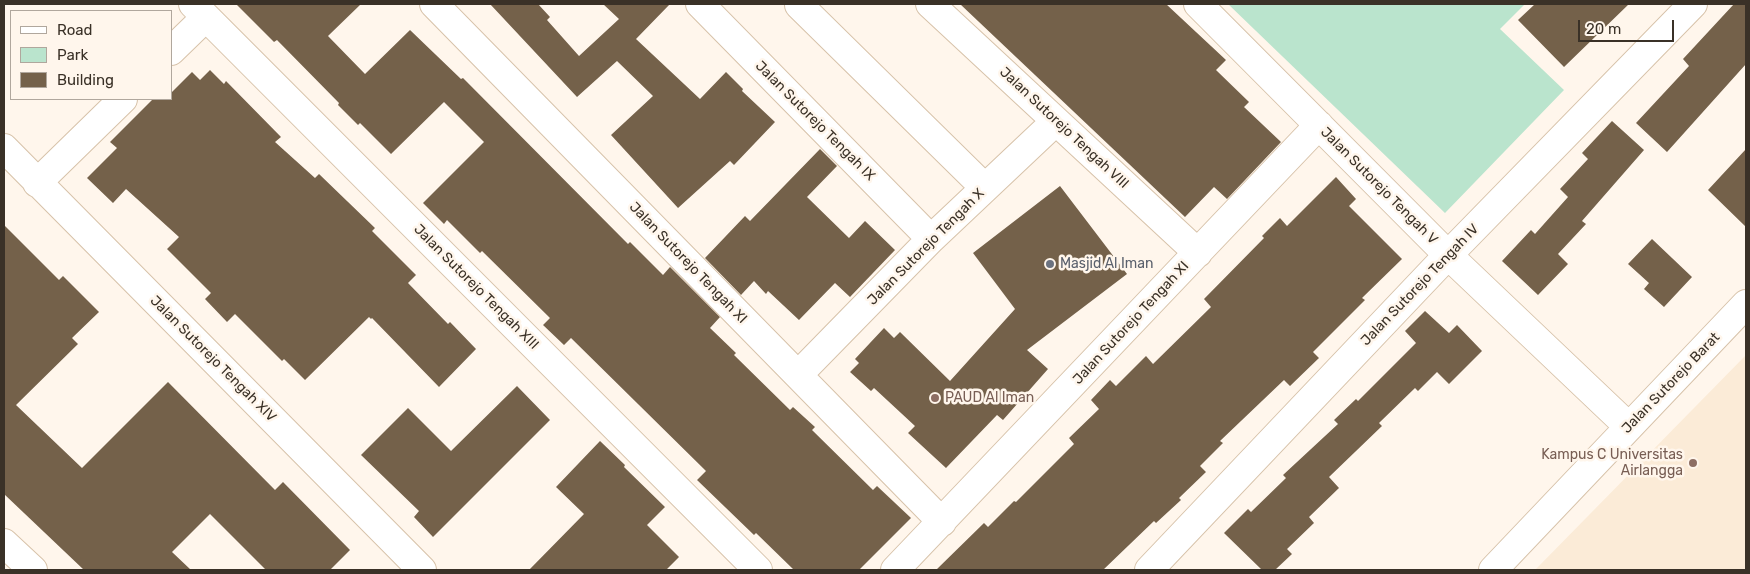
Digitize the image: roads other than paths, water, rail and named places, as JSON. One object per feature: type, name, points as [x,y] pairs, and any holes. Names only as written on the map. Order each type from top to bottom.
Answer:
[{"type":"street","name":"Jalan Sutorejo Tengah XI","points":[[434,4],[942,522]]},
{"type":"street","name":"Jalan Sutorejo Tengah IX","points":[[700,4],[931,239]]},
{"type":"street","name":"Jalan Sutorejo Tengah VIII","points":[[930,4],[1198,252]]},
{"type":"street","name":"Jalan Sutorejo Tengah V","points":[[1198,4],[1448,255],[1629,427]]},
{"type":"street","name":"Jalan Sutorejo Tengah IV","points":[[1149,570],[1448,255],[1693,4]]},
{"type":"street","points":[[799,5],[986,188]]},
{"type":"street","points":[[172,50],[200,10]]},
{"type":"street","name":"Jalan Sutorejo Tengah XIII","points":[[200,10],[758,570]]},
{"type":"street","points":[[37,183],[122,100]]},
{"type":"street","name":"Jalan Sutorejo Tengah X","points":[[798,375],[931,239],[1056,121]]},
{"type":"street","name":"Jalan Sutorejo Tengah XI","points":[[895,570],[1319,125]]},
{"type":"street","name":"Jalan Sutorejo Tengah XIV","points":[[4,148],[422,570]]},
{"type":"street","name":"Jalan Sutorejo Barat","points":[[1493,570],[1746,304]]},
{"type":"street","points":[[4,543],[33,570]]},
{"type":"place","name":"Masjid Al Iman","points":[[1050,264]]},
{"type":"place","name":"PAUD Al Iman","points":[[935,398]]},
{"type":"place","name":"Kampus C Universitas Airlangga","points":[[1693,463]]}]
